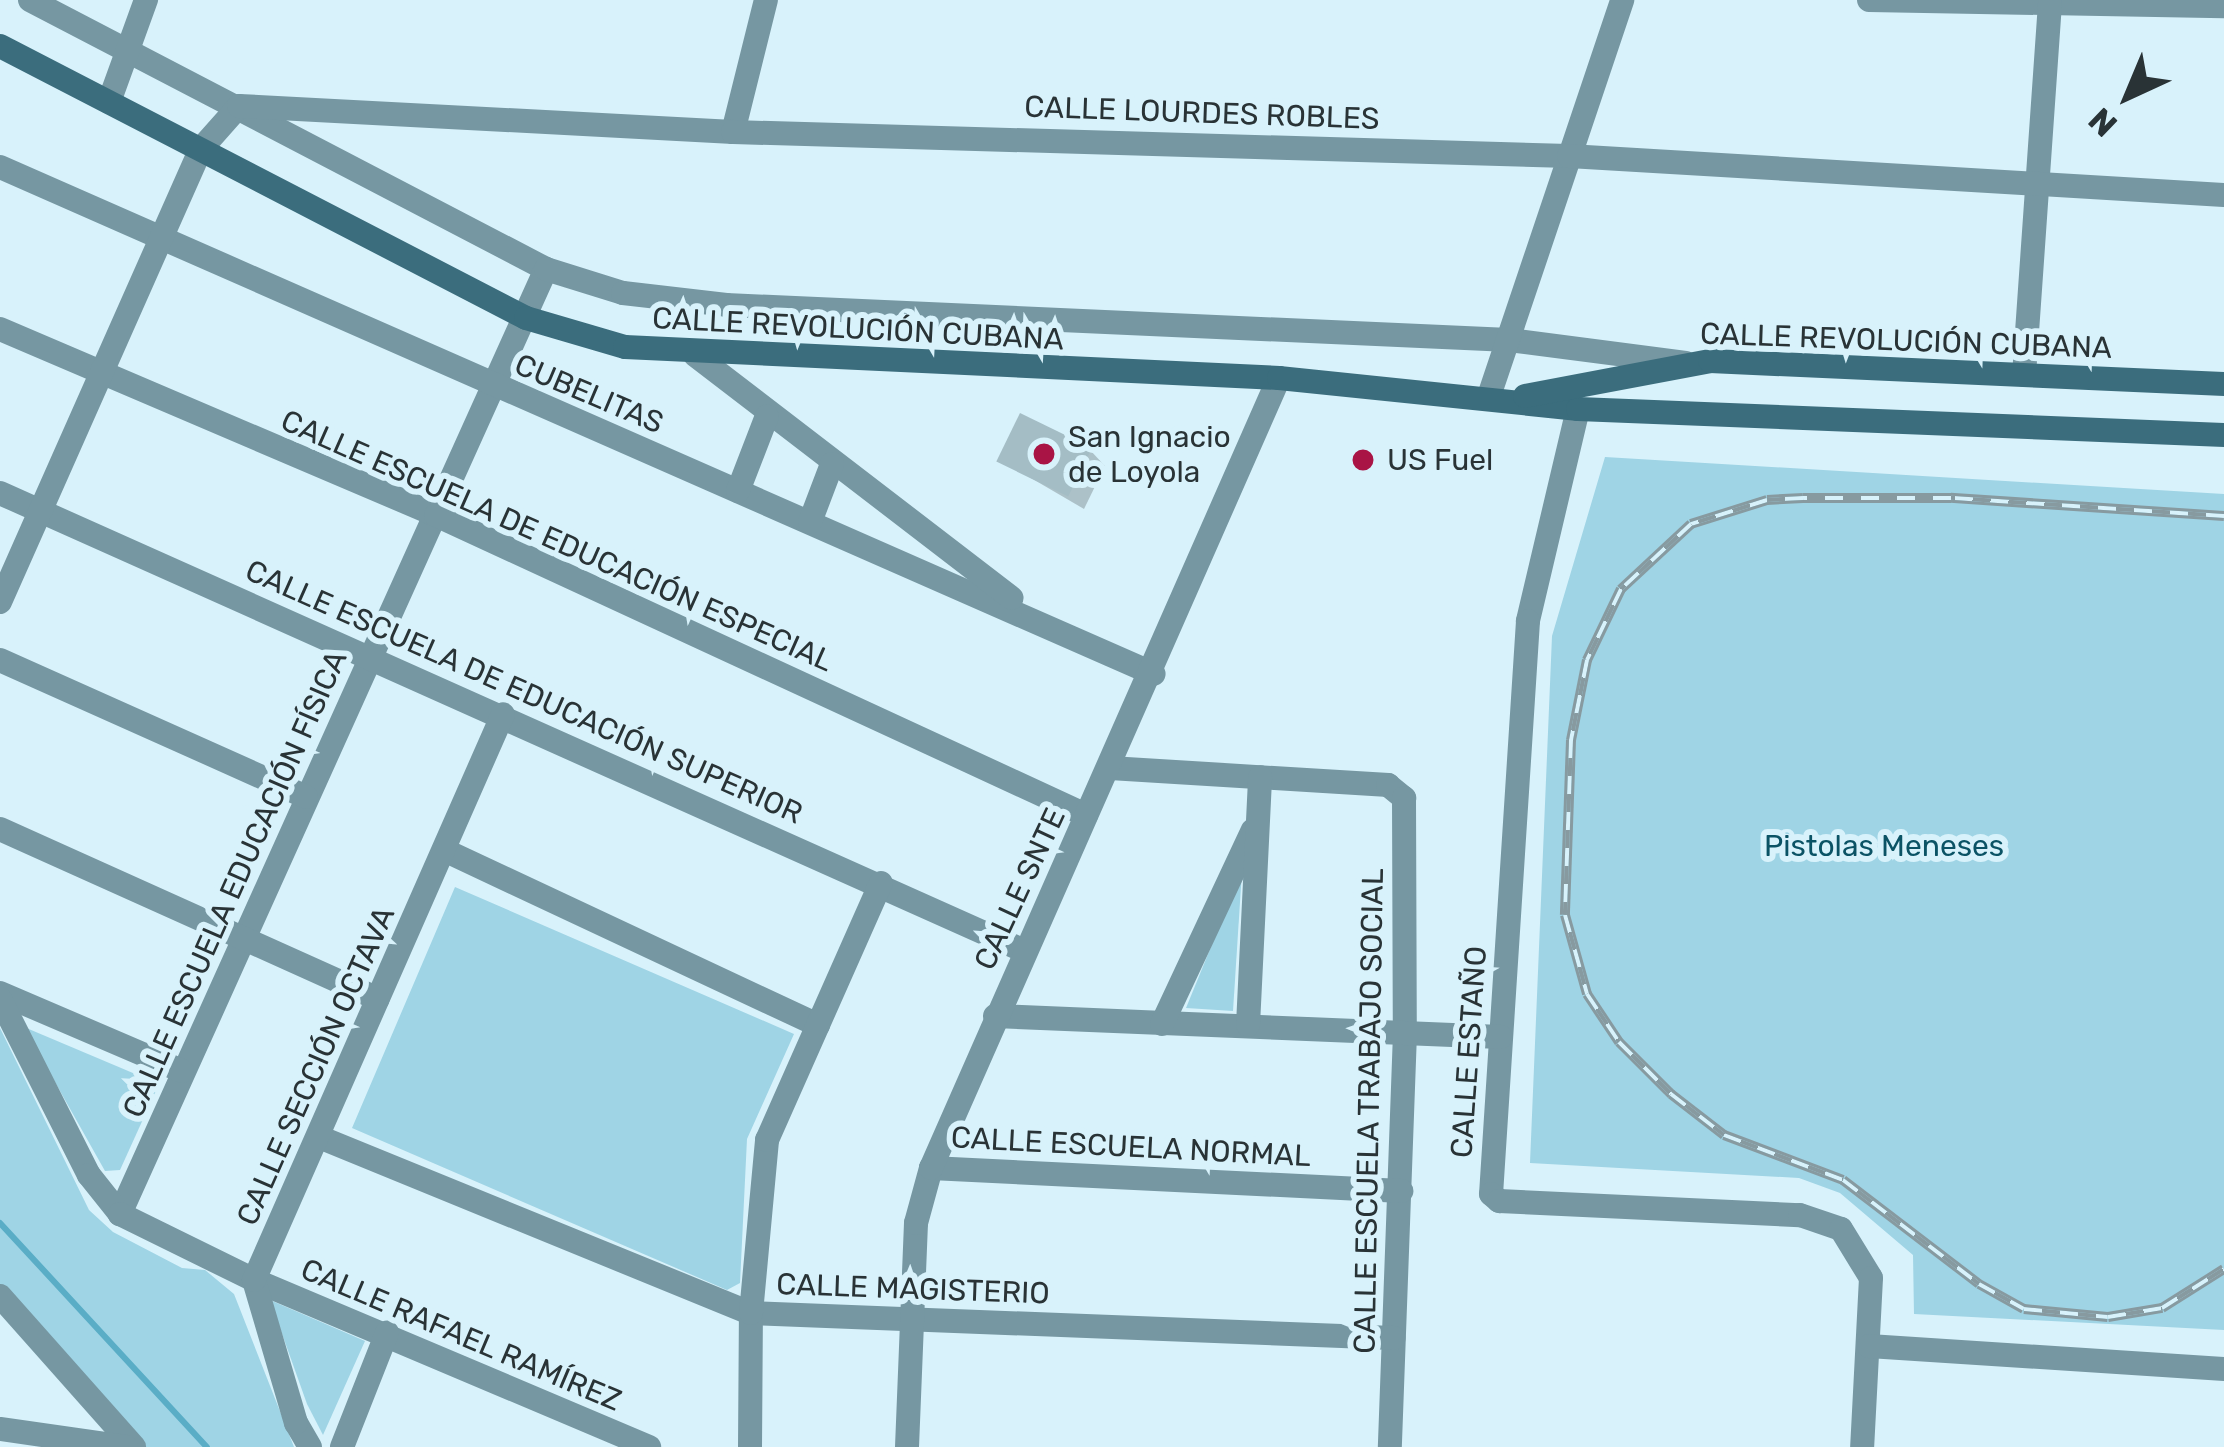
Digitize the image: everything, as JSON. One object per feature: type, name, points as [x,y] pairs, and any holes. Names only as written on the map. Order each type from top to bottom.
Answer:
[{"type":"street","points":[[30,0],[546,268],[623,293],[726,305],[1509,340],[1686,363]]},
{"type":"street","points":[[109,102],[146,0]]},
{"type":"street","points":[[734,132],[766,0]]},
{"type":"street","points":[[1489,396],[1622,0]]},
{"type":"street","points":[[1869,0],[2224,6]]},
{"type":"street","points":[[2024,375],[2050,5]]},
{"type":"street","name":"CALLE REVOLUCIÓN CUBANA","points":[[0,46],[526,317],[625,347],[695,355],[1279,378],[1516,398],[1578,409],[2224,435]]},
{"type":"street","points":[[0,602],[200,150],[213,126],[239,106]]},
{"type":"street","name":"CALLE LOURDES ROBLES","points":[[239,106],[734,132],[1569,156],[2224,195]]},
{"type":"street","name":"CUBELITAS","points":[[0,166],[162,232],[495,386],[1154,674]]},
{"type":"street","name":"CALLE ESCUELA EDUCACIÓN FÍSICA","points":[[120,1214],[546,268]]},
{"type":"street","name":"CALLE ESCUELA DE EDUCACIÓN ESPECIAL","points":[[0,329],[436,514],[1086,815]]},
{"type":"street","points":[[695,355],[767,416],[1047,625]]},
{"type":"street","name":"CALLE REVOLUCIÓN CUBANA","points":[[1516,398],[1686,363],[2224,384]]},
{"type":"street","name":"CALLE SNTE","points":[[907,1447],[917,1208],[1022,950],[1154,674],[1279,378]]},
{"type":"street","name":"CALLE ESTAÑO","points":[[1578,409],[1528,621],[1494,1198],[1825,1221],[1866,1262],[1869,1346],[1862,1447]]},
{"type":"street","points":[[738,491],[767,416]]},
{"type":"street","points":[[810,522],[832,464]]},
{"type":"street","name":"CALLE ESCUELA DE EDUCACIÓN SUPERIOR","points":[[0,493],[1022,950]]},
{"type":"street","points":[[0,660],[306,797]]},
{"type":"street","name":"CALLE SECCIÓN OCTAVA","points":[[254,1280],[502,714]]},
{"type":"street","points":[[1110,768],[1260,777],[1248,1025]]},
{"type":"street","name":"CALLE ESCUELA TRABAJO SOCIAL","points":[[1260,777],[1388,785],[1406,805],[1405,1033],[1390,1447]]},
{"type":"street","points":[[1162,1024],[1258,819]]},
{"type":"street","points":[[0,829],[243,934],[378,999]]},
{"type":"street","points":[[444,850],[818,1025]]},
{"type":"street","points":[[750,1447],[751,1313],[767,1139],[881,884]]},
{"type":"street","points":[[0,996],[182,1071]]},
{"type":"street","points":[[0,996],[89,1175],[120,1214]]},
{"type":"street","points":[[995,1016],[1501,1037]]},
{"type":"street","name":"CALLE MAGISTERIO","points":[[320,1137],[751,1313],[1394,1338]]},
{"type":"street","name":"CALLE ESCUELA NORMAL","points":[[931,1168],[1401,1191]]},
{"type":"street","name":"CALLE RAFAEL RAMÍREZ","points":[[120,1214],[254,1280],[649,1447]]},
{"type":"street","points":[[254,1280],[296,1424],[310,1447]]},
{"type":"street","points":[[0,1296],[130,1447]]},
{"type":"street","points":[[342,1447],[387,1333]]},
{"type":"street","points":[[1869,1346],[2224,1369]]},
{"type":"street","points":[[0,1429],[130,1447]]},
{"type":"green space","name":"Pistolas Meneses","points":[[1605,457],[2224,494],[2224,1330],[1914,1314],[1913,1255],[1840,1193],[1799,1178],[1530,1163],[1552,636]]},
{"type":"green space","points":[[1242,871],[1233,1011],[1186,1008]]},
{"type":"green space","points":[[455,887],[794,1034],[747,1139],[740,1283],[727,1290],[352,1128]]},
{"type":"green space","points":[[24,1027],[159,1084],[120,1170],[105,1171]]},
{"type":"green space","points":[[0,1028],[89,1210],[113,1232],[182,1268],[205,1270],[234,1294],[294,1447],[145,1447],[0,1292]]},
{"type":"green space","points":[[270,1300],[365,1341],[323,1435],[307,1404]]},
{"type":"building","name":"San Ignacio de Loyola","points":[[1020,413],[1092,448],[1068,497],[996,462]]},
{"type":"waterway","points":[[0,1223],[207,1447]]},
{"type":"railway","points":[[2224,516],[1951,498],[1803,498],[1767,500],[1691,524],[1621,589],[1587,660],[1571,740],[1565,915],[1587,994],[1619,1042],[1671,1094],[1724,1135],[1843,1180],[1979,1284],[2024,1309],[2108,1317],[2162,1308],[2224,1269]]},
{"type":"place","name":"San Ignacio de Loyola","points":[[1044,454]]},
{"type":"place","name":"US Fuel","points":[[1363,460]]}]
